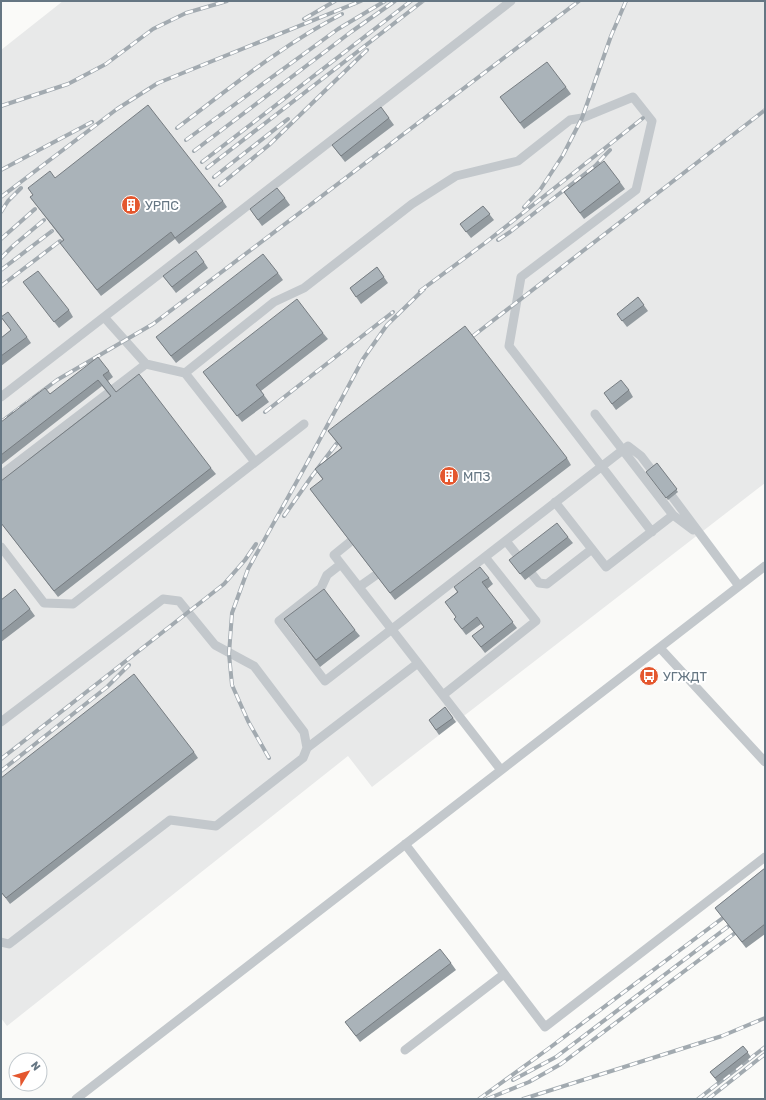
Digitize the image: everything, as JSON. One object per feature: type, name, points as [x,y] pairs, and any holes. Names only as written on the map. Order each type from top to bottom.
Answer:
[{"type":"street","points":[[1,397],[510,1]]},
{"type":"street","points":[[185,373],[274,302],[304,288],[412,204],[456,176],[518,161],[570,120],[582,118],[633,97],[652,122],[636,190],[521,277],[509,346],[652,532]]},
{"type":"street","points":[[104,317],[146,364],[185,373],[255,462]]},
{"type":"street","points":[[1,475],[146,364]]},
{"type":"street","points":[[595,414],[673,515],[702,537]]},
{"type":"street","points":[[1,547],[44,603],[73,604],[304,424]]},
{"type":"street","points":[[341,564],[327,575],[321,588],[279,621],[325,681],[628,446],[641,456],[739,586]]},
{"type":"street","points":[[555,502],[606,567],[673,515]]},
{"type":"street","points":[[506,541],[521,560]]},
{"type":"street","points":[[350,542],[334,555],[501,770]]},
{"type":"street","points":[[532,574],[539,583],[548,584],[592,549]]},
{"type":"street","points":[[443,695],[536,621],[485,557]]},
{"type":"street","points":[[76,1099],[765,566]]},
{"type":"street","points":[[359,587],[376,575]]},
{"type":"street","points":[[1,722],[163,599],[179,601],[215,645],[254,666],[304,732],[307,748]]},
{"type":"street","points":[[660,648],[765,762]]},
{"type":"street","points":[[1,942],[9,944],[170,820],[216,826],[303,758],[307,748],[418,663]]},
{"type":"street","points":[[405,844],[545,1027],[765,857]]},
{"type":"street","points":[[405,1050],[504,974]]},
{"type":"shaded area","points":[[63,1],[765,1],[765,483],[372,787],[348,756],[7,1026],[1,1018],[1,50]]},
{"type":"building","points":[[547,62],[566,87],[520,123],[500,97]]},
{"type":"building","name":"УРПС","points":[[148,105],[223,201],[175,238],[171,232],[97,290],[60,243],[64,240],[30,197],[33,195],[28,188],[50,171],[55,178]]},
{"type":"building","points":[[381,107],[389,118],[341,156],[332,145]]},
{"type":"building","points":[[604,161],[620,182],[580,213],[564,192]]},
{"type":"building","points":[[277,188],[285,198],[258,220],[250,209]]},
{"type":"building","points":[[483,206],[490,214],[466,232],[460,224]]},
{"type":"building","points":[[196,251],[204,262],[172,287],[163,276]]},
{"type":"building","points":[[263,254],[278,273],[171,356],[156,337]]},
{"type":"building","points":[[377,267],[384,277],[356,297],[350,288]]},
{"type":"building","points":[[38,271],[69,310],[54,322],[23,282]]},
{"type":"building","points":[[638,297],[644,305],[622,321],[617,314]]},
{"type":"building","points":[[297,299],[323,333],[256,385],[264,395],[237,416],[203,372]]},
{"type":"building","points":[[8,312],[27,337],[1,356],[1,338],[11,330],[1,317]]},
{"type":"building","name":"МПЗ","points":[[465,326],[567,458],[390,593],[310,489],[323,479],[315,469],[342,448],[328,431]]},
{"type":"building","points":[[98,357],[109,371],[103,375],[116,392],[139,374],[211,468],[54,591],[1,523],[1,481],[111,396],[98,380],[1,455],[1,422],[45,388],[50,394]]},
{"type":"building","points":[[621,380],[629,390],[612,404],[604,393]]},
{"type":"building","points":[[657,463],[677,489],[666,498],[646,472]]},
{"type":"building","points":[[557,523],[568,537],[520,574],[509,560]]},
{"type":"building","points":[[480,567],[489,578],[482,582],[513,622],[481,647],[472,636],[484,627],[477,617],[462,629],[454,619],[456,617],[445,602],[458,592],[454,587]]},
{"type":"building","points":[[15,589],[30,609],[1,632],[1,600]]},
{"type":"building","points":[[324,589],[355,630],[316,660],[284,619]]},
{"type":"building","points":[[134,674],[194,752],[6,898],[1,892],[1,778]]},
{"type":"building","points":[[445,707],[453,718],[436,730],[429,720]]},
{"type":"building","points":[[765,868],[765,924],[742,942],[715,908]]},
{"type":"building","points":[[440,949],[451,963],[356,1036],[345,1022]]},
{"type":"building","points":[[743,1046],[748,1052],[715,1078],[710,1072]]},
{"type":"railway","points":[[1,106],[68,84],[106,64],[153,29],[186,13],[227,1]]},
{"type":"railway","points":[[304,19],[335,1]]},
{"type":"railway","points":[[1,197],[117,109],[158,83],[361,1]]},
{"type":"railway","points":[[186,140],[338,29],[385,1]]},
{"type":"railway","points":[[194,151],[351,32],[395,1]]},
{"type":"railway","points":[[202,162],[411,1]]},
{"type":"railway","points":[[207,168],[423,1]]},
{"type":"railway","points":[[1,422],[57,380],[153,324],[579,1]]},
{"type":"railway","points":[[524,207],[540,190],[563,155],[582,118],[611,36],[626,1]]},
{"type":"railway","points":[[177,128],[277,53],[298,39],[342,14]]},
{"type":"railway","points":[[220,185],[269,145],[367,50]]},
{"type":"railway","points":[[473,336],[765,110]]},
{"type":"railway","points":[[420,291],[485,243],[643,118]]},
{"type":"railway","points":[[214,177],[288,119]]},
{"type":"railway","points":[[1,170],[92,122]]},
{"type":"railway","points":[[498,240],[595,166],[610,150]]},
{"type":"railway","points":[[1,212],[8,201],[21,188]]},
{"type":"railway","points":[[1,239],[35,209]]},
{"type":"railway","points":[[1,258],[44,220]]},
{"type":"railway","points":[[1,270],[52,231]]},
{"type":"railway","points":[[1,286],[60,241]]},
{"type":"railway","points":[[269,758],[248,721],[232,685],[229,654],[232,613],[248,569],[363,359],[387,325],[424,289]]},
{"type":"railway","points":[[265,412],[393,312]]},
{"type":"railway","points":[[284,516],[337,443]]},
{"type":"railway","points":[[1,759],[224,584],[245,560],[256,544]]},
{"type":"railway","points":[[1,771],[107,687],[129,665]]},
{"type":"railway","points":[[479,1099],[732,911]]},
{"type":"railway","points":[[513,1080],[556,1057],[738,919]]},
{"type":"railway","points":[[487,1099],[529,1082],[561,1064],[743,927]]},
{"type":"railway","points":[[523,1099],[722,1036],[765,1018]]},
{"type":"railway","points":[[698,1099],[765,1047]]},
{"type":"railway","points":[[708,1099],[765,1054]]},
{"type":"place","name":"УРПС","points":[[131,205]]},
{"type":"place","name":"МПЗ","points":[[449,476]]},
{"type":"place","name":"УГЖДТ","points":[[649,676]]}]
